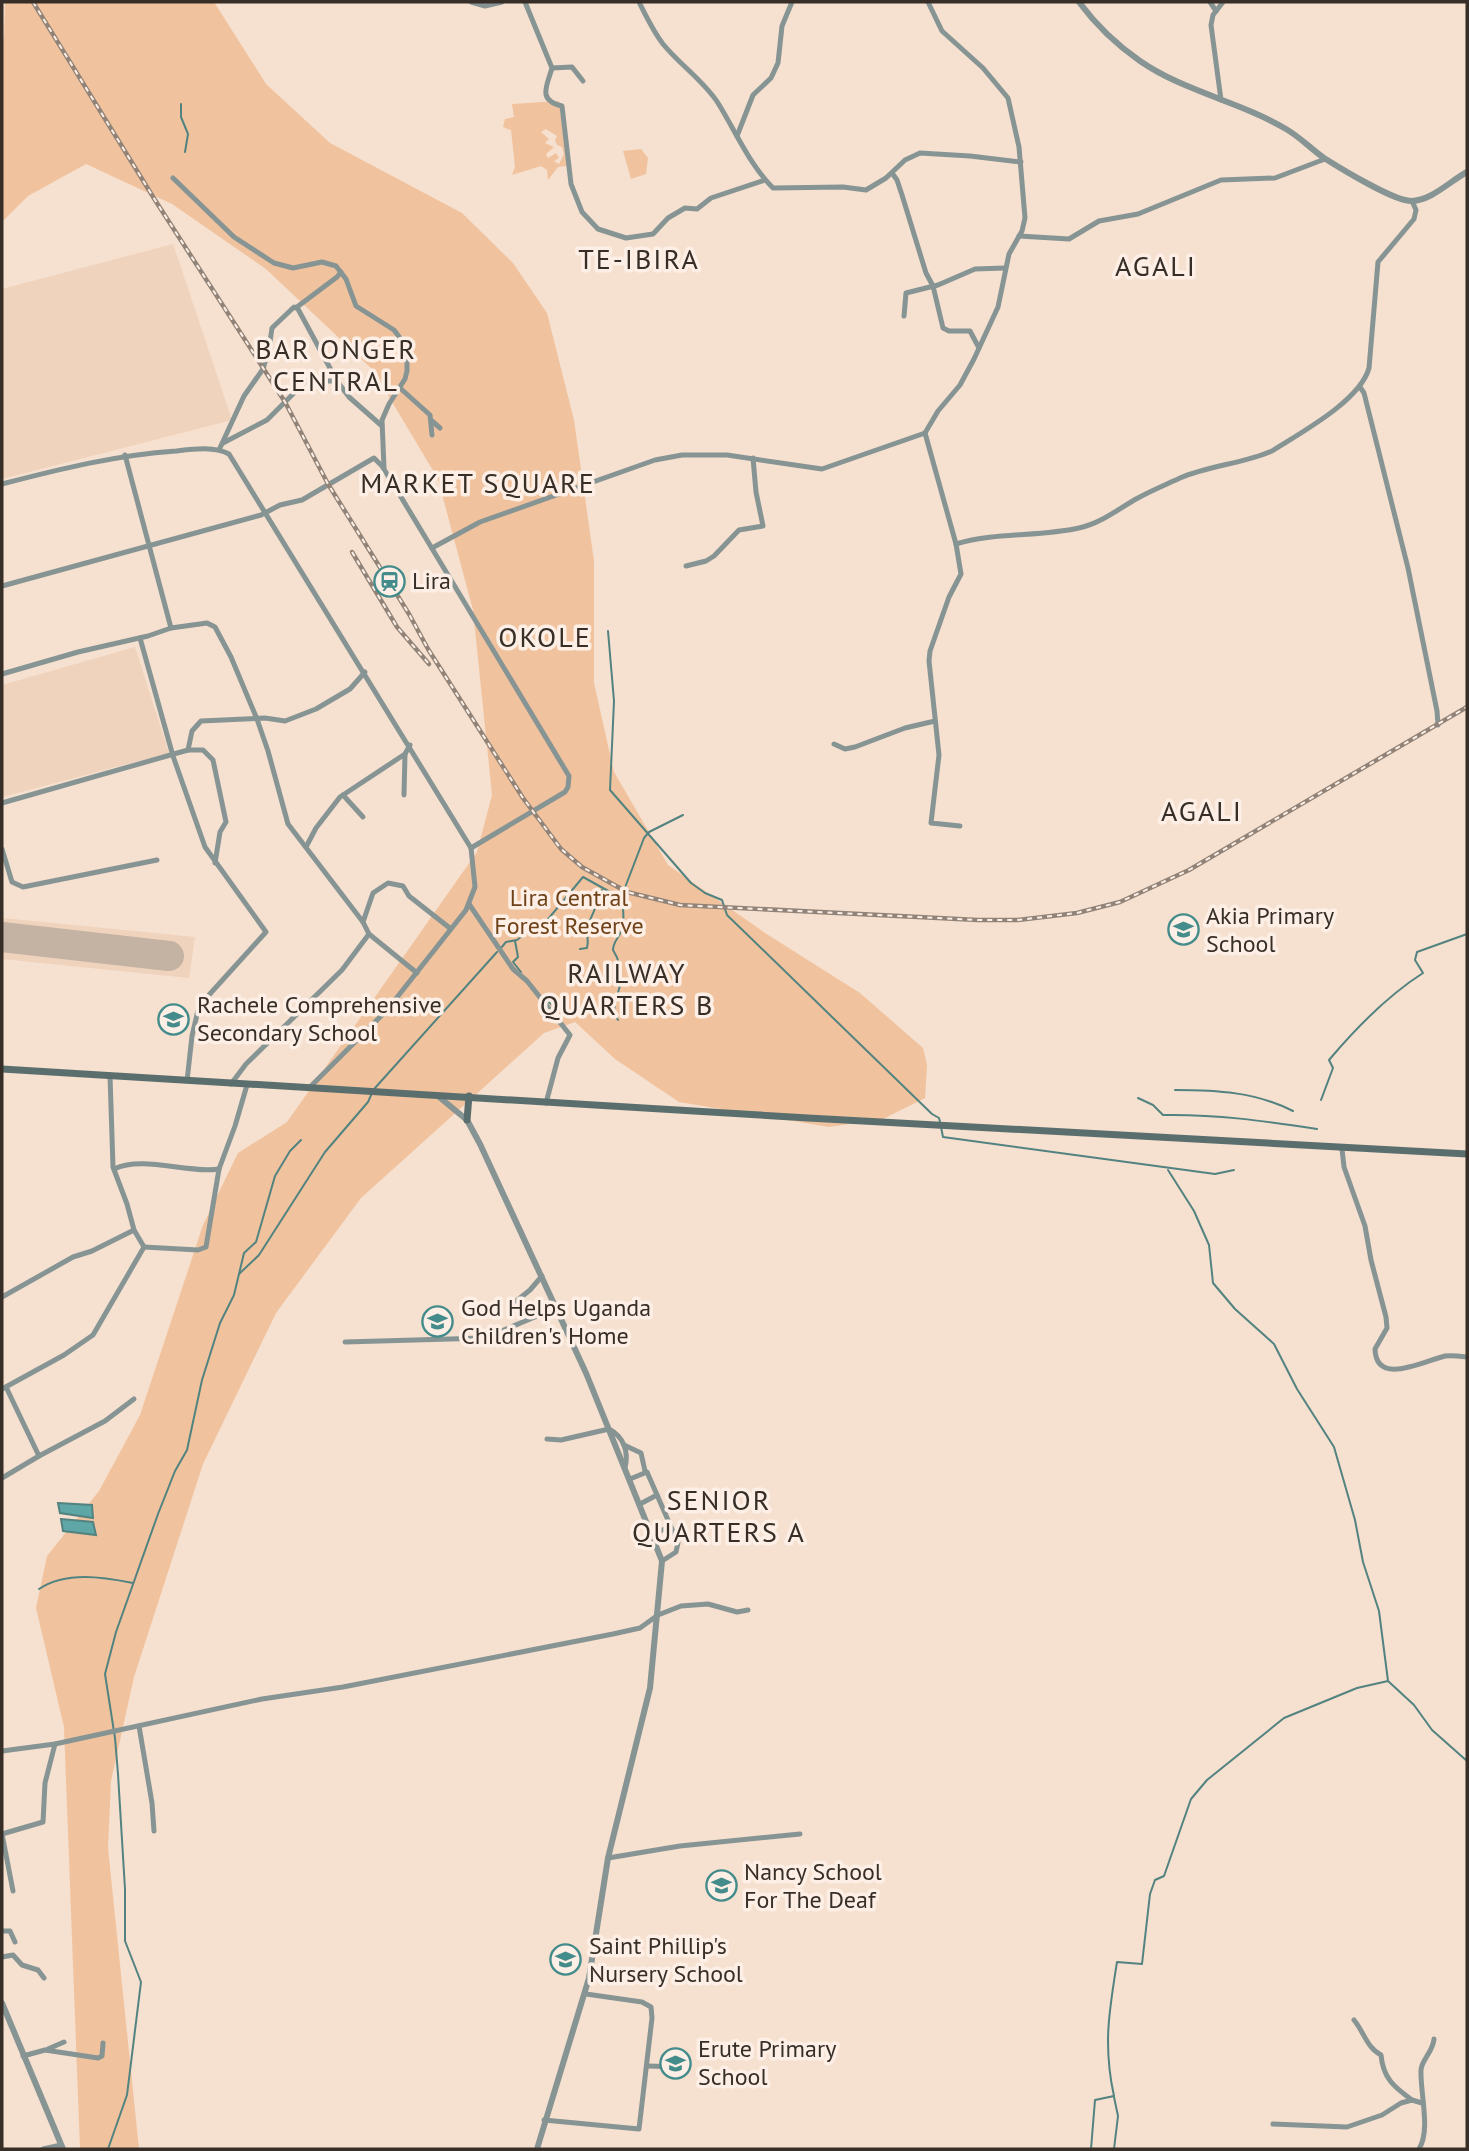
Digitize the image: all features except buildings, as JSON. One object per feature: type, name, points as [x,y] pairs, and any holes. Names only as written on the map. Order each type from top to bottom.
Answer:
[{"type":"main road","points":[[2,1069],[941,1126],[1467,1154]]},
{"type":"main road","points":[[467,1120],[469,1096]]},
{"type":"street","points":[[471,2],[485,6],[502,2]]},
{"type":"street","points":[[525,2],[552,68],[545,94],[551,102],[562,106],[571,184],[582,212],[598,229],[626,238],[653,234],[668,218],[685,208],[697,209],[711,198],[765,180]]},
{"type":"street","points":[[639,2],[664,44],[707,89],[765,180],[776,190],[843,187],[866,190],[892,173],[905,160],[920,153],[1021,162]]},
{"type":"street","points":[[737,136],[753,94],[771,78],[778,63],[781,55],[782,26],[792,2]]},
{"type":"street","points":[[432,548],[480,523],[656,460],[698,454],[753,458],[822,469],[925,433],[938,411],[960,385],[979,348],[999,302],[1005,268],[1025,218],[1021,162],[1007,98],[984,68],[943,31],[928,2]]},
{"type":"street","points":[[1079,2],[1111,38],[1142,62],[1194,90],[1251,112],[1289,131],[1325,159],[1386,192],[1412,201],[1438,191],[1467,172]]},
{"type":"street","points":[[1210,2],[1216,11]]},
{"type":"street","points":[[1221,100],[1211,25],[1223,2]]},
{"type":"street","points":[[552,68],[574,68],[583,80]]},
{"type":"street","points":[[1019,236],[1069,239],[1100,221],[1138,214],[1221,180],[1275,178],[1325,159]]},
{"type":"street","points":[[892,173],[918,240],[945,330],[970,331],[979,348]]},
{"type":"street","points":[[173,178],[234,237],[274,263],[293,268],[328,262],[345,279],[356,306],[394,330],[407,355],[407,371],[389,404],[382,426],[385,471]]},
{"type":"street","points":[[957,544],[1008,535],[1078,528],[1096,523],[1179,478],[1212,466],[1246,460],[1272,451],[1340,405],[1366,379],[1373,343],[1378,262],[1414,219],[1416,211],[1412,201]]},
{"type":"street","points":[[904,316],[905,294],[975,269],[1005,268]]},
{"type":"street","points":[[219,450],[244,396],[263,369],[270,349],[272,328],[288,311],[339,275]]},
{"type":"street","points":[[296,307],[349,397],[382,426]]},
{"type":"street","points":[[223,443],[267,420],[306,380],[337,380]]},
{"type":"street","points":[[1360,387],[1364,393],[1408,568],[1437,711],[1437,726]]},
{"type":"street","points":[[400,388],[428,412],[432,421],[432,435]]},
{"type":"street","points":[[432,421],[440,428]]},
{"type":"street","points":[[925,433],[957,544],[961,574],[949,597],[929,656],[938,771],[931,823],[960,826]]},
{"type":"street","points":[[2,484],[125,455],[179,450],[219,450],[233,458],[471,848],[475,887],[469,904],[417,973],[361,1038],[309,1088]]},
{"type":"street","points":[[125,455],[171,628]]},
{"type":"street","points":[[2,586],[266,512],[280,505],[302,500],[370,458],[378,461],[569,776],[565,792],[471,848]]},
{"type":"street","points":[[686,566],[715,556],[739,530],[763,526],[753,458]]},
{"type":"street","points":[[2,674],[171,628],[207,623],[215,627],[257,719],[268,751],[284,817],[363,922],[369,934],[417,973]]},
{"type":"street","points":[[140,638],[173,755],[205,847],[266,932],[199,1006],[192,1035],[187,1081]]},
{"type":"street","points":[[188,750],[192,730],[201,721],[285,721],[316,709],[355,685],[365,672]]},
{"type":"street","points":[[834,744],[845,749],[855,747],[905,728],[935,721]]},
{"type":"street","points":[[306,847],[316,828],[343,795],[405,754],[410,746]]},
{"type":"street","points":[[2,803],[188,750],[203,750],[213,760],[226,822],[220,832],[215,863]]},
{"type":"street","points":[[404,794],[405,754]]},
{"type":"street","points":[[343,795],[363,817]]},
{"type":"street","points":[[2,849],[12,882],[23,887],[157,860]]},
{"type":"street","points":[[363,922],[373,893],[388,883],[403,886],[409,896],[451,929]]},
{"type":"street","points":[[469,904],[513,969],[527,981],[569,1035],[558,1058],[546,1103]]},
{"type":"street","points":[[230,1084],[246,1064],[342,970],[369,934]]},
{"type":"street","points":[[110,1076],[114,1169],[134,1230],[144,1247]]},
{"type":"street","points":[[144,1247],[198,1250],[206,1247],[219,1169],[247,1085]]},
{"type":"street","points":[[438,1096],[467,1120],[556,1308],[609,1429],[662,1561],[647,1701],[608,1858],[586,1994],[537,2149]]},
{"type":"street","points":[[1342,1149],[1344,1167],[1365,1226],[1386,1317],[1387,1328],[1376,1349],[1379,1363],[1392,1370],[1448,1356],[1467,1357]]},
{"type":"street","points":[[114,1169],[128,1164],[219,1169]]},
{"type":"street","points":[[2,1297],[73,1257],[92,1251],[134,1230]]},
{"type":"street","points":[[39,1456],[4,1388],[64,1355],[93,1335],[144,1247]]},
{"type":"street","points":[[515,1302],[530,1290],[541,1276]]},
{"type":"street","points":[[345,1342],[485,1338],[556,1308]]},
{"type":"street","points":[[2,1478],[105,1422],[134,1399]]},
{"type":"street","points":[[547,1439],[561,1440],[609,1429],[617,1434],[624,1445],[627,1459],[625,1468]]},
{"type":"street","points":[[624,1445],[641,1453],[645,1471],[678,1543],[678,1550],[662,1561]]},
{"type":"street","points":[[629,1479],[645,1471]]},
{"type":"street","points":[[640,1504],[657,1495]]},
{"type":"street","points":[[652,1534],[670,1527]]},
{"type":"street","points":[[2,1751],[55,1744],[262,1699],[343,1686],[640,1628],[658,1615],[681,1606],[699,1603],[737,1612],[748,1610]]},
{"type":"street","points":[[640,1628],[656,1635]]},
{"type":"street","points":[[139,1726],[155,1831]]},
{"type":"street","points":[[13,1891],[2,1834],[43,1822],[45,1783],[55,1744]]},
{"type":"street","points":[[608,1858],[680,1846],[800,1834]]},
{"type":"street","points":[[2,1931],[10,1931],[15,1942]]},
{"type":"street","points":[[2,1957],[13,1955],[22,1965],[38,1970],[44,1978]]},
{"type":"street","points":[[544,2120],[639,2129],[651,2007],[642,2002],[586,1994]]},
{"type":"street","points":[[2,2003],[62,2147],[43,2149]]},
{"type":"street","points":[[1354,2020],[1361,2028],[1371,2050],[1381,2055],[1383,2069],[1390,2082],[1412,2100],[1422,2103]]},
{"type":"street","points":[[1419,2149],[1424,2135],[1422,2066],[1432,2050],[1434,2039]]},
{"type":"street","points":[[23,2056],[64,2042]]},
{"type":"street","points":[[45,2050],[98,2058],[102,2056],[103,2043]]},
{"type":"street","points":[[646,2066],[684,2067]]},
{"type":"street","points":[[1273,2124],[1347,2127],[1377,2117],[1401,2103],[1412,2100]]},
{"type":"shaded area","points":[[173,244],[232,420],[2,479],[2,289]]},
{"type":"shaded area","points":[[135,647],[169,753],[2,797],[2,685]]},
{"type":"shaded area","points":[[2,918],[195,937],[189,978],[2,959]]},
{"type":"green space","name":"Lira Central Forest Reserve","points":[[5,2],[214,2],[266,84],[330,143],[462,213],[513,263],[547,313],[574,420],[594,561],[594,683],[614,772],[668,865],[765,933],[860,993],[923,1048],[927,1065],[925,1098],[883,1119],[829,1127],[679,1102],[615,1059],[575,1022],[544,1033],[361,1198],[276,1313],[203,1464],[134,1677],[111,1781],[108,1848],[139,2149],[80,2149],[64,1727],[36,1608],[47,1556],[99,1491],[140,1415],[203,1225],[238,1153],[287,1122],[477,852],[492,795],[473,610],[438,479],[373,370],[266,269],[172,204],[86,164],[28,196],[2,222],[2,41]]},
{"type":"green space","points":[[559,101],[567,166],[558,167],[548,180],[547,170],[541,166],[512,175],[515,167],[511,130],[503,127],[505,119],[514,117],[512,104]],"holes":[[[546,129],[557,136],[555,140],[557,145],[562,147],[564,154],[559,164],[554,161],[559,158],[556,153],[548,158],[546,154],[554,147],[545,143],[549,139],[541,132]]]},
{"type":"green space","points":[[641,149],[648,158],[646,174],[631,179],[623,151]]},
{"type":"water","points":[[58,1503],[92,1505],[93,1518],[60,1513]]},
{"type":"water","points":[[61,1519],[93,1522],[96,1535],[63,1531]]},
{"type":"waterway","points":[[181,104],[181,117],[188,134],[185,152]]},
{"type":"waterway","points":[[608,631],[614,701],[610,790],[691,883],[722,900],[727,915],[939,1118],[940,1122]]},
{"type":"waterway","points":[[501,948],[506,942],[517,940],[534,927],[544,924],[583,877],[621,898],[644,838],[649,832],[683,815]]},
{"type":"waterway","points":[[580,949],[587,948],[588,926],[602,890]]},
{"type":"waterway","points":[[618,1020],[614,1010],[621,972],[613,950],[623,925],[622,899]]},
{"type":"waterway","points":[[1321,1100],[1333,1068],[1329,1060],[1373,1013],[1423,973],[1415,960],[1417,952],[1467,934]]},
{"type":"waterway","points":[[515,941],[518,957],[513,962],[521,972]]},
{"type":"waterway","points":[[375,1088],[497,952]]},
{"type":"waterway","points":[[543,997],[558,1010]]},
{"type":"waterway","points":[[1175,1090],[1236,1093],[1293,1111]]},
{"type":"waterway","points":[[239,1274],[259,1255],[325,1152],[368,1102],[372,1093]]},
{"type":"waterway","points":[[1138,1098],[1153,1105],[1163,1115],[1221,1117],[1317,1129]]},
{"type":"waterway","points":[[941,1127],[943,1137],[1215,1174],[1234,1170]]},
{"type":"waterway","points":[[108,2149],[127,2095],[141,1982],[125,1941],[125,1889],[118,1774],[105,1674],[116,1632],[158,1514],[175,1471],[187,1450],[202,1380],[220,1323],[234,1295],[244,1253],[256,1242],[275,1176],[290,1151],[301,1140]]},
{"type":"waterway","points":[[1168,1170],[1194,1211],[1209,1245],[1213,1283],[1235,1309],[1274,1344],[1297,1389],[1334,1447],[1355,1520],[1363,1562],[1379,1611],[1388,1681],[1414,1705],[1432,1730],[1467,1761]]},
{"type":"waterway","points":[[39,1589],[61,1580],[85,1577],[133,1583]]},
{"type":"waterway","points":[[1091,2149],[1095,2100],[1114,2096],[1108,2045],[1117,1962],[1142,1964],[1150,1894],[1155,1880],[1164,1876],[1191,1799],[1207,1780],[1284,1718],[1357,1688],[1388,1681]]},
{"type":"waterway","points":[[1114,2097],[1118,2116],[1114,2149]]},
{"type":"runway","points":[[2,937],[169,956]]},
{"type":"railway","points":[[33,2],[155,200],[285,402],[328,484],[523,798],[561,849],[582,867],[627,892],[680,905],[978,920],[1018,920],[1077,913],[1120,902],[1189,870],[1467,707]]},
{"type":"railway","points":[[352,552],[397,627],[429,664]]},
{"type":"place","name":"Lira","points":[[389,581]]},
{"type":"place","name":"Akia Primary School","points":[[1183,930]]},
{"type":"place","name":"Rachele Comprehensive Secondary School","points":[[174,1019]]},
{"type":"place","name":"God Helps Uganda Children's Home","points":[[438,1322]]},
{"type":"place","name":"Nancy School For The Deaf","points":[[721,1886]]},
{"type":"place","name":"Saint Phillip's Nursery School","points":[[566,1960]]},
{"type":"place","name":"Erute Primary School","points":[[675,2063]]},
{"type":"district","name":"TE-IBIRA","points":[[639,259]]},
{"type":"district","name":"AGALI","points":[[1156,266]]},
{"type":"district","name":"BAR ONGER CENTRAL","points":[[336,365]]},
{"type":"district","name":"MARKET SQUARE","points":[[478,483]]},
{"type":"district","name":"OKOLE","points":[[545,637]]},
{"type":"district","name":"AGALI","points":[[1202,811]]},
{"type":"district","name":"RAILWAY QUARTERS B","points":[[627,989]]},
{"type":"district","name":"SENIOR QUARTERS A","points":[[719,1516]]}]
